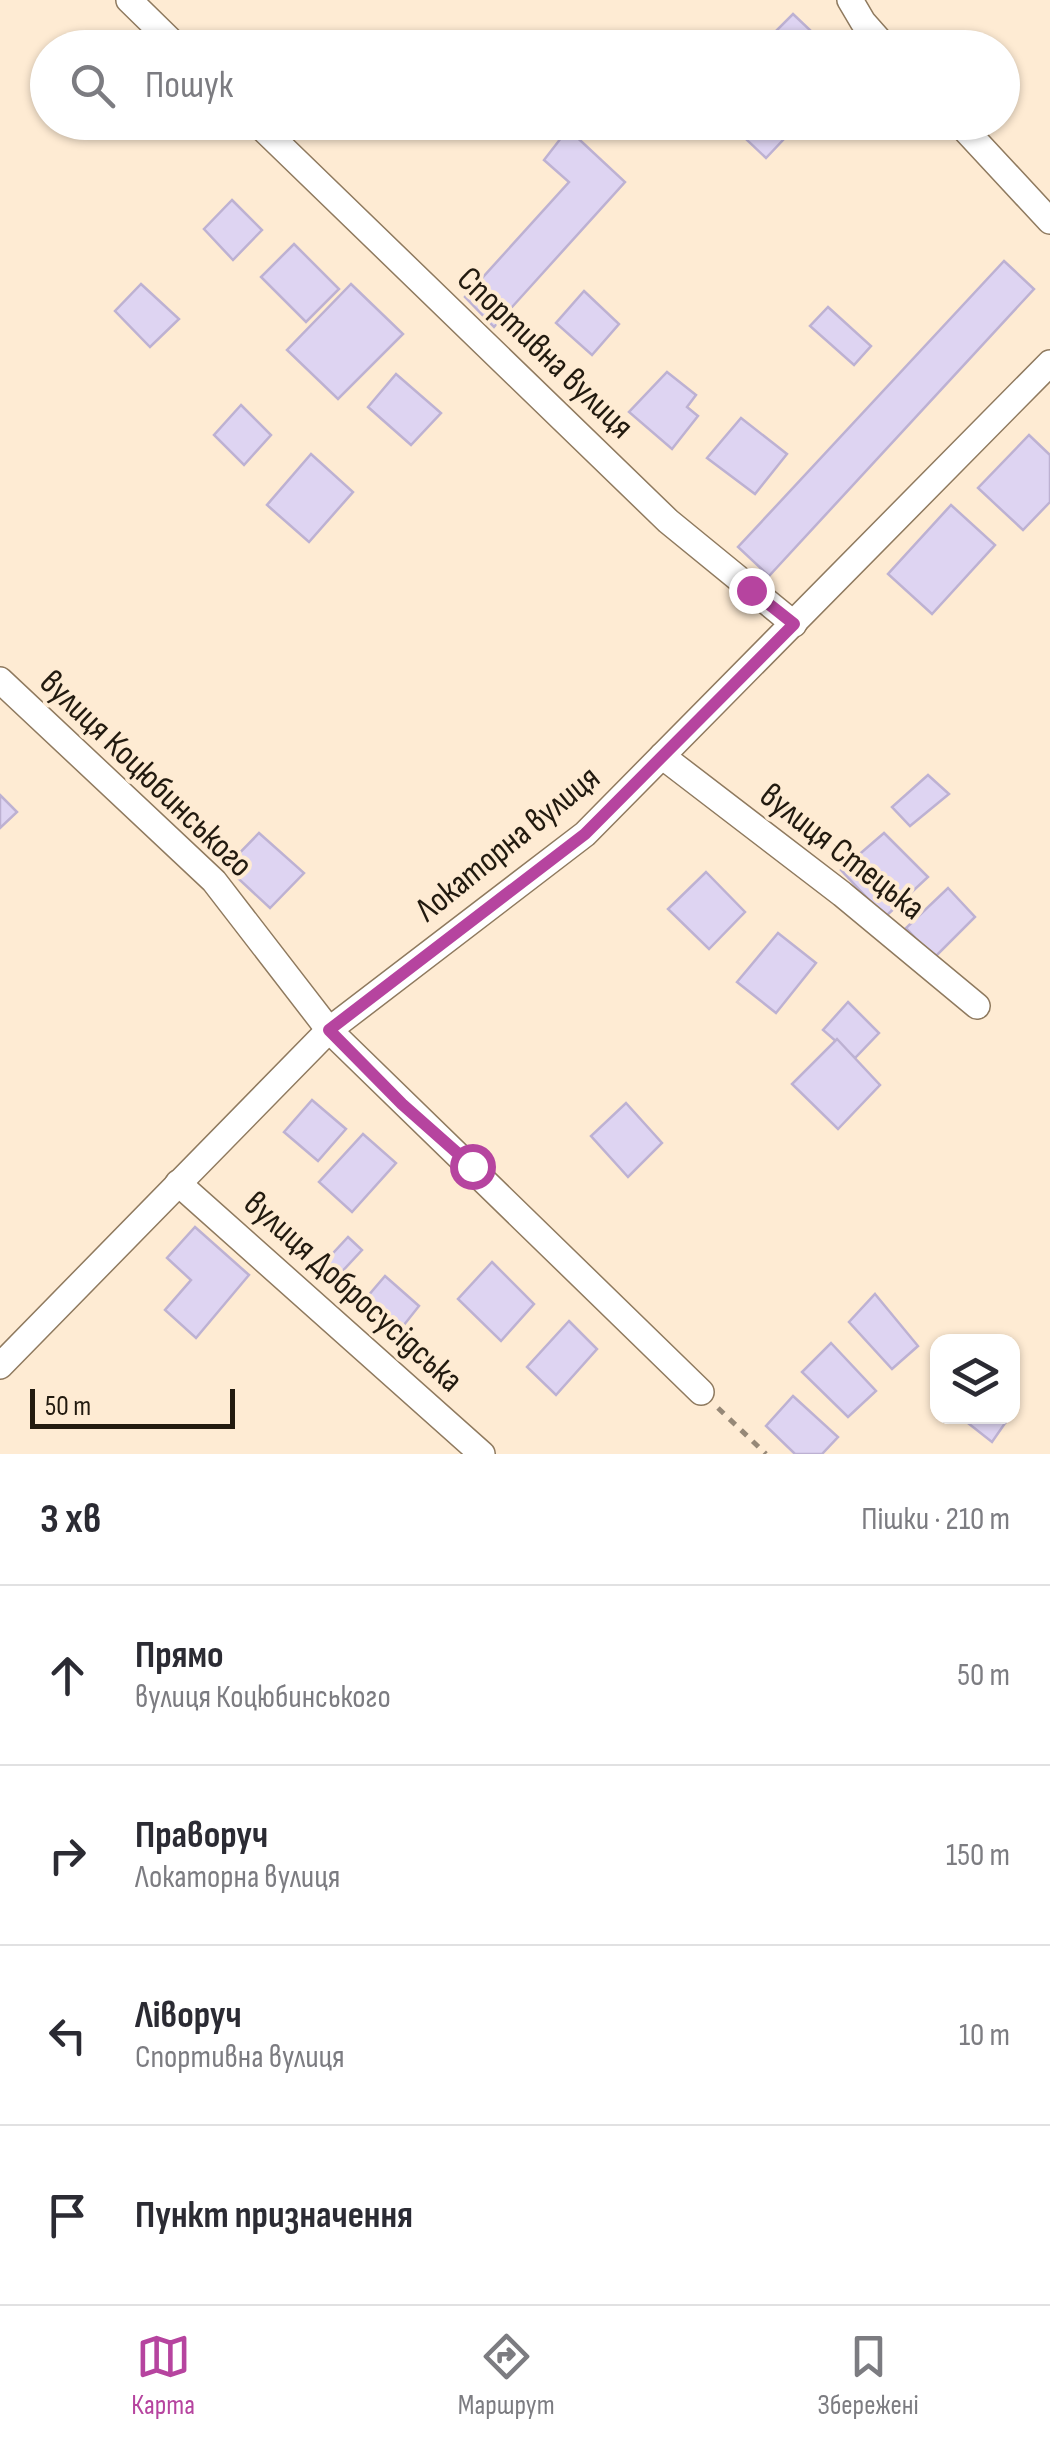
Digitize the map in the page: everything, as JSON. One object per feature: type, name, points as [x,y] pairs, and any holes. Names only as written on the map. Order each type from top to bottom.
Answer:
[{"type":"street","points":[[129,0],[160,30]]},
{"type":"street","points":[[850,0],[870,30]]},
{"type":"street","name":"Спортивна вулиця","points":[[275,140],[668,521],[794,624]]},
{"type":"street","points":[[975,140],[1050,222]]},
{"type":"street","name":"Локаторна вулиця","points":[[0,1366],[329,1030],[585,834],[1050,363]]},
{"type":"street","name":"вулиця Коцюбинського","points":[[0,680],[214,882],[329,1030],[701,1392]]},
{"type":"street","name":"вулиця Стецька","points":[[662,756],[842,894],[977,1006]]},
{"type":"street","name":"вулиця Добросусідська","points":[[178,1183],[482,1454]]},
{"type":"path","points":[[701,1392],[766,1454]]},
{"type":"building","points":[[793,14],[810,30],[777,30]]},
{"type":"building","points":[[559,140],[580,140],[625,182],[494,327],[465,297],[569,182],[544,160]]},
{"type":"building","points":[[747,140],[783,140],[766,158]]},
{"type":"building","points":[[232,200],[262,230],[233,260],[204,229]]},
{"type":"building","points":[[294,244],[339,289],[306,322],[261,277]]},
{"type":"building","points":[[1004,261],[1034,289],[769,576],[738,547]]},
{"type":"building","points":[[141,284],[179,319],[150,347],[115,311]]},
{"type":"building","points":[[351,284],[403,334],[338,399],[287,350]]},
{"type":"building","points":[[584,291],[619,324],[592,355],[556,323]]},
{"type":"building","points":[[828,307],[871,346],[854,365],[810,326]]},
{"type":"building","points":[[667,372],[696,395],[687,407],[698,416],[672,449],[629,412]]},
{"type":"building","points":[[396,374],[441,413],[411,445],[368,407]]},
{"type":"building","points":[[241,405],[271,435],[244,465],[214,435]]},
{"type":"building","points":[[741,418],[787,454],[755,494],[707,458]]},
{"type":"building","points":[[1029,435],[1050,455],[1050,502],[1023,530],[978,488]]},
{"type":"building","points":[[311,454],[353,492],[309,542],[267,505]]},
{"type":"building","points":[[951,505],[995,545],[932,614],[888,574]]},
{"type":"building","points":[[928,775],[949,794],[910,826],[892,807]]},
{"type":"building","points":[[0,795],[17,812],[0,828]]},
{"type":"building","points":[[259,833],[304,873],[270,908],[226,867]]},
{"type":"building","points":[[884,833],[928,877],[885,917],[841,870]]},
{"type":"building","points":[[706,872],[745,912],[709,949],[668,909]]},
{"type":"building","points":[[948,888],[975,917],[934,958],[906,928]]},
{"type":"building","points":[[778,933],[816,963],[776,1013],[737,982]]},
{"type":"building","points":[[848,1002],[879,1033],[855,1058],[823,1030]]},
{"type":"building","points":[[837,1039],[880,1085],[838,1129],[792,1084]]},
{"type":"building","points":[[312,1100],[346,1129],[318,1161],[284,1132]]},
{"type":"building","points":[[626,1103],[662,1143],[628,1177],[591,1136]]},
{"type":"building","points":[[363,1134],[396,1163],[352,1212],[319,1182]]},
{"type":"building","points":[[195,1227],[249,1275],[196,1338],[165,1310],[191,1280],[167,1258]]},
{"type":"building","points":[[348,1237],[362,1250],[337,1277],[323,1264]]},
{"type":"building","points":[[492,1262],[534,1304],[501,1341],[458,1299]]},
{"type":"building","points":[[385,1276],[419,1306],[396,1335],[362,1303]]},
{"type":"building","points":[[875,1294],[918,1346],[892,1369],[849,1322]]},
{"type":"building","points":[[569,1321],[597,1349],[556,1395],[527,1367]]},
{"type":"building","points":[[831,1343],[876,1391],[848,1417],[802,1372]]},
{"type":"building","points":[[793,1396],[838,1437],[822,1454],[795,1454],[766,1426]]},
{"type":"building","points":[[969,1424],[1004,1424],[992,1442]]},
{"type":"route","points":[[472,1166],[402,1104],[329,1030],[585,834],[794,624],[751,590]]}]
